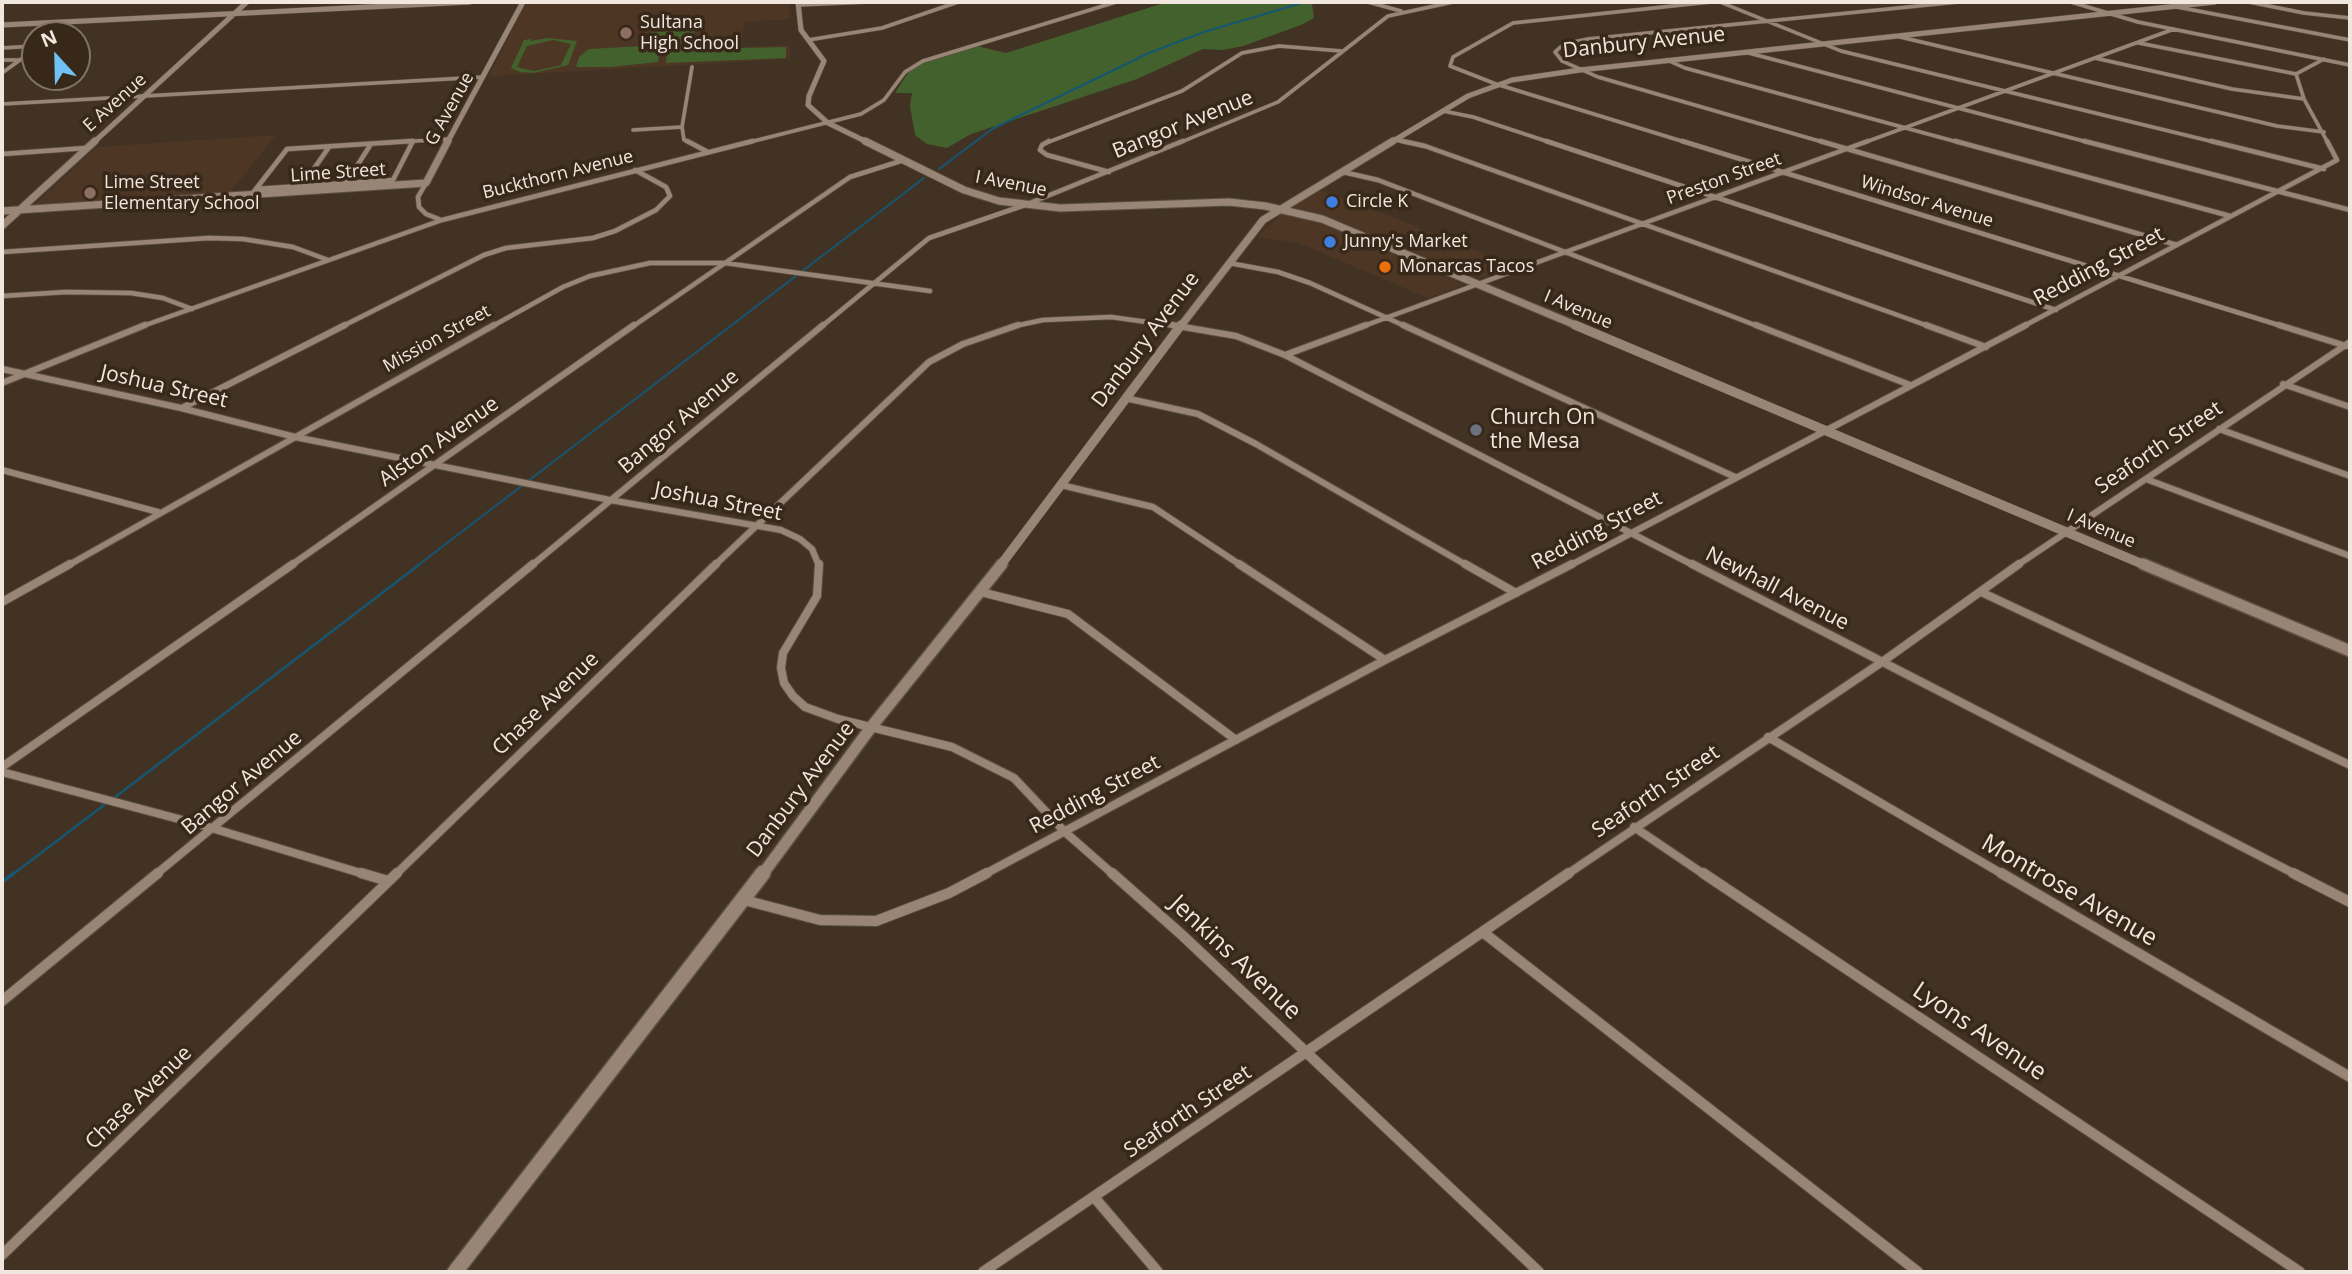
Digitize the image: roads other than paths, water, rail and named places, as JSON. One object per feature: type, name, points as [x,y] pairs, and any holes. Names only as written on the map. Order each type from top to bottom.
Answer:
[{"type":"street","name":"E Avenue","points":[[2,226],[247,2]]},
{"type":"street","points":[[2,25],[470,2]]},
{"type":"street","name":"G Avenue","points":[[442,220],[426,214],[419,207],[418,198],[523,2]]},
{"type":"street","points":[[798,4],[867,2]]},
{"type":"street","points":[[808,40],[882,28],[958,2]]},
{"type":"street","name":"Buckthorn Avenue","points":[[2,383],[104,340],[442,220],[828,123],[877,106],[905,72],[923,61],[1116,2]]},
{"type":"street","points":[[1368,2],[1401,11]]},
{"type":"street","name":"Bangor Avenue","points":[[2,1001],[929,237],[1025,205],[1278,102],[1378,21],[1401,11],[1453,2]]},
{"type":"street","name":"Windsor Avenue","points":[[1710,2],[1513,23],[1453,57],[1450,66],[1496,84],[2348,345]]},
{"type":"street","points":[[1720,2],[1822,44],[2324,169],[2337,160],[2304,99],[2296,74]]},
{"type":"street","points":[[1958,2],[1581,40],[1556,49],[1557,57],[1598,78],[2177,245]]},
{"type":"street","points":[[2071,2],[2108,14],[2174,29],[2350,65]]},
{"type":"street","name":"Danbury Avenue","points":[[455,1272],[743,900],[872,726],[981,592],[1125,398],[1263,220],[1468,96],[1496,84],[1530,76],[2215,2]]},
{"type":"street","points":[[2249,2],[2304,13],[2350,18]]},
{"type":"street","name":"I Avenue","points":[[798,4],[801,30],[824,61],[809,96],[808,105],[815,114],[828,123],[973,194],[1025,205],[1090,208],[1215,202],[1281,209],[1335,225],[2350,651]]},
{"type":"street","points":[[2172,6],[2350,40]]},
{"type":"street","name":"Preston Street","points":[[1285,355],[2174,29]]},
{"type":"street","points":[[1896,36],[2277,126],[2324,132]]},
{"type":"street","points":[[2137,43],[2254,68],[2296,74],[2306,66],[2324,60]]},
{"type":"street","points":[[2,48],[21,47]]},
{"type":"street","points":[[1110,172],[1047,155],[1040,150],[1042,145],[1052,140],[1182,91],[1242,53],[1255,48],[1296,47],[1341,51]]},
{"type":"street","points":[[1745,52],[2350,210]]},
{"type":"street","points":[[2094,58],[2232,89],[2304,99]]},
{"type":"street","points":[[2,61],[20,60]]},
{"type":"street","points":[[2,73],[20,60]]},
{"type":"street","points":[[1667,60],[1685,68],[2230,216]]},
{"type":"street","points":[[2,67],[10,67]]},
{"type":"street","points":[[692,67],[682,127],[684,140],[708,153]]},
{"type":"street","points":[[2,104],[483,77]]},
{"type":"street","points":[[1443,111],[1473,117],[2056,310]]},
{"type":"street","points":[[634,130],[682,127]]},
{"type":"street","points":[[254,192],[286,149],[449,139]]},
{"type":"street","points":[[1395,140],[1424,146],[1986,347]]},
{"type":"street","points":[[254,192],[393,180],[413,141]]},
{"type":"street","points":[[346,183],[371,144]]},
{"type":"street","points":[[302,186],[329,147]]},
{"type":"street","points":[[2,154],[86,148]]},
{"type":"street","name":"Alston Avenue","points":[[2,767],[850,177],[904,160]]},
{"type":"street","name":"Redding Street","points":[[743,900],[820,920],[876,921],[949,893],[1385,660],[1631,534],[1910,385],[2122,276],[2230,216],[2324,169]]},
{"type":"street","points":[[181,408],[484,255],[506,248],[593,238],[615,231],[656,209],[670,196],[666,187],[635,170]]},
{"type":"street","points":[[1343,172],[1378,180],[1910,385]]},
{"type":"street","name":"Lime Street","points":[[2,211],[254,192],[426,183]]},
{"type":"street","points":[[2,252],[209,238],[243,239],[293,247],[329,261]]},
{"type":"street","name":"Mission Street","points":[[2,601],[563,287],[600,273],[650,263],[725,263],[930,291]]},
{"type":"street","points":[[1229,263],[1278,272],[1735,477]]},
{"type":"street","points":[[2,296],[66,292],[131,293],[163,298],[192,309]]},
{"type":"street","name":"Chase Avenue","points":[[2,1255],[929,362],[962,344],[1012,327],[1076,317],[1111,317],[1181,326]]},
{"type":"street","name":"Newhall Avenue","points":[[1181,326],[1236,336],[1285,355],[2350,902]]},
{"type":"street","name":"Seaforth Street","points":[[983,1272],[1485,933],[1634,827],[1882,662],[2066,531],[2283,384],[2348,345]]},
{"type":"street","name":"Joshua Street","points":[[2,369],[431,466],[781,530],[800,539],[819,561],[817,596],[783,653],[781,668],[784,683],[805,707],[838,719],[872,726]]},
{"type":"street","points":[[2283,384],[2350,407]]},
{"type":"street","points":[[1125,398],[1198,414],[1256,444],[1516,593]]},
{"type":"street","points":[[2219,429],[2350,476]]},
{"type":"street","points":[[2,470],[158,512]]},
{"type":"street","points":[[2146,479],[2350,556]]},
{"type":"street","points":[[1061,485],[1153,507],[1385,660]]},
{"type":"street","points":[[981,592],[1068,614],[1236,740]]},
{"type":"street","points":[[1981,592],[2350,765]]},
{"type":"street","name":"Jenkins Avenue","points":[[872,726],[952,747],[1014,778],[1065,832],[1182,934],[1539,1272]]},
{"type":"street","name":"Montrose Avenue","points":[[1768,737],[2350,1077]]},
{"type":"street","points":[[2,772],[388,881]]},
{"type":"street","name":"Lyons Avenue","points":[[1634,827],[2300,1272]]},
{"type":"street","points":[[1485,933],[1918,1272]]},
{"type":"street","points":[[1094,1197],[1158,1272]]},
{"type":"waterway","points":[[939,169],[992,129],[1149,53],[1204,32],[1305,2]]},
{"type":"waterway","points":[[417,566],[924,178]]},
{"type":"waterway","points":[[114,798],[420,564]]},
{"type":"waterway","points":[[12,875],[108,802]]},
{"type":"waterway","points":[[2,882],[14,873]]},
{"type":"place","name":"Sultana High School","points":[[626,33]]},
{"type":"place","name":"Lime Street Elementary School","points":[[90,193]]},
{"type":"place","name":"Circle K","points":[[1332,202]]},
{"type":"place","name":"Junny's Market","points":[[1330,242]]},
{"type":"place","name":"Monarcas Tacos","points":[[1385,267]]},
{"type":"place","name":"Church On the Mesa","points":[[1476,430]]}]
